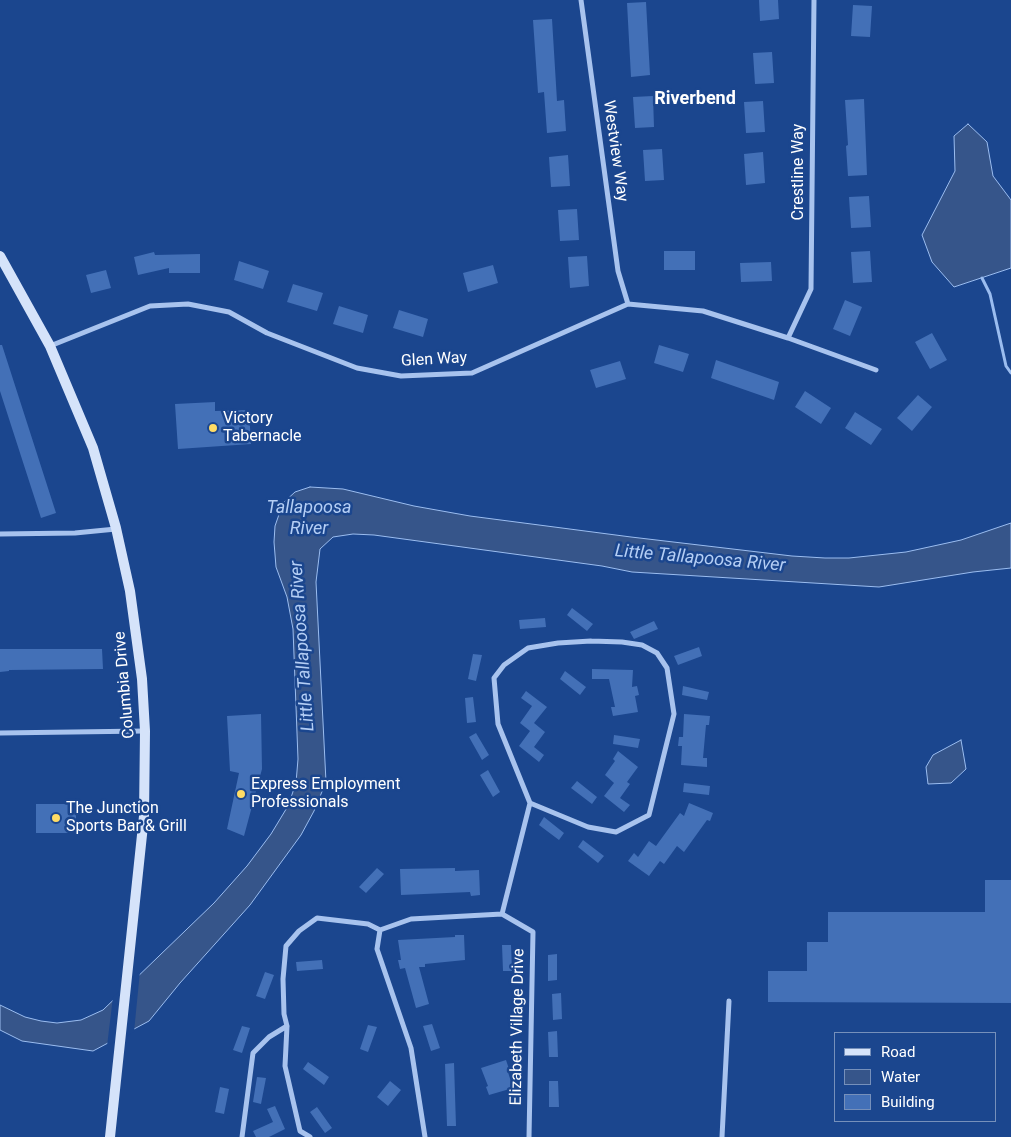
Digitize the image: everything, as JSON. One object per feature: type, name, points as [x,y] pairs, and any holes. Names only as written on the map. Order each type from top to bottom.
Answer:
[{"type":"main road","name":"Columbia Drive","points":[[0,256],[50,346],[93,448],[116,528],[130,591],[142,679],[145,731],[144,816],[110,1137]]},
{"type":"street","name":"Westview Way","points":[[581,0],[618,271],[628,304]]},
{"type":"street","name":"Crestline Way","points":[[788,338],[811,289],[814,0]]},
{"type":"street","name":"Glen Way","points":[[50,346],[150,306],[188,304],[229,312],[267,333],[357,368],[401,376],[472,372],[628,304],[703,310],[876,370]]},
{"type":"street","points":[[0,534],[75,533],[116,528]]},
{"type":"street","points":[[310,1137],[300,1131],[285,1066],[287,1026],[284,1014],[283,979],[286,946],[299,931],[317,918],[368,924],[380,930],[411,919],[502,914],[530,803],[498,724],[494,678],[504,665],[528,648],[558,643],[622,642],[642,645],[657,653],[667,668],[674,714],[649,815],[616,832],[588,827],[530,803]]},
{"type":"street","points":[[0,733],[145,731]]},
{"type":"street","name":"Elizabeth Village Drive","points":[[502,914],[533,932],[529,1137]]},
{"type":"street","points":[[380,930],[377,948],[410,1048],[425,1137]]},
{"type":"street","points":[[722,1137],[729,1001]]},
{"type":"street","points":[[242,1137],[253,1053],[269,1037],[287,1026]]},
{"type":"water","points":[[968,124],[987,142],[993,176],[1011,200],[1011,268],[954,287],[932,262],[922,235],[955,171],[954,136]]},
{"type":"water","name":"Tallapoosa River","points":[[310,487],[343,489],[414,506],[470,516],[631,537],[792,556],[825,558],[849,558],[906,552],[961,540],[1011,523],[1011,568],[879,587],[632,572],[602,566],[374,535],[353,534],[333,537],[320,549],[316,582],[326,782],[314,811],[301,835],[250,905],[180,983],[149,1021],[93,1051],[22,1041],[0,1030],[0,1005],[25,1017],[57,1023],[81,1020],[103,1010],[214,903],[247,866],[271,834],[288,806],[296,783],[298,759],[293,629],[287,597],[276,567],[275,526],[283,503],[295,492]]},
{"type":"water","points":[[961,740],[966,769],[951,783],[928,784],[926,767],[933,755]]},
{"type":"pier","points":[[140,971],[134,1032],[107,1046],[113,997]]},
{"type":"building","points":[[759,0],[778,0],[779,19],[760,21]]},
{"type":"building","points":[[646,2],[650,75],[631,77],[627,3]]},
{"type":"building","points":[[853,5],[872,6],[870,37],[851,36]]},
{"type":"building","points":[[552,19],[557,101],[564,100],[566,131],[547,133],[544,92],[538,93],[533,20]]},
{"type":"building","points":[[772,52],[774,83],[755,84],[753,53]]},
{"type":"building","points":[[653,96],[654,127],[635,128],[633,97]]},
{"type":"building","points":[[864,99],[867,175],[848,176],[845,100]]},
{"type":"building","points":[[763,101],[765,132],[746,133],[744,102]]},
{"type":"building","points":[[662,149],[664,180],[645,181],[643,150]]},
{"type":"building","points":[[763,152],[765,183],[746,185],[744,154]]},
{"type":"building","points":[[568,155],[570,186],[551,187],[549,157]]},
{"type":"building","points":[[869,196],[871,227],[851,228],[849,197]]},
{"type":"building","points":[[577,209],[579,240],[560,241],[558,210]]},
{"type":"building","points":[[664,251],[695,251],[695,270],[664,270]]},
{"type":"building","points":[[870,251],[872,282],[853,283],[851,252]]},
{"type":"building","points":[[154,252],[155,255],[200,254],[200,273],[169,273],[169,268],[138,275],[134,257]]},
{"type":"building","points":[[587,256],[589,286],[570,288],[568,257]]},
{"type":"building","points":[[239,261],[269,271],[263,289],[234,280]]},
{"type":"building","points":[[771,262],[772,281],[741,282],[740,263]]},
{"type":"building","points":[[493,265],[498,283],[468,292],[463,273]]},
{"type":"building","points":[[106,270],[111,288],[91,293],[86,275]]},
{"type":"building","points":[[293,284],[323,293],[317,311],[287,302]]},
{"type":"building","points":[[845,300],[862,307],[850,336],[833,329]]},
{"type":"building","points":[[339,306],[368,315],[363,333],[333,324]]},
{"type":"building","points":[[399,310],[428,319],[423,337],[393,328]]},
{"type":"building","points":[[932,333],[947,360],[930,369],[915,342]]},
{"type":"building","points":[[0,345],[2,345],[56,513],[41,518],[0,391]]},
{"type":"building","points":[[659,345],[689,354],[683,372],[654,363]]},
{"type":"building","points":[[716,360],[779,382],[774,400],[711,378]]},
{"type":"building","points":[[620,361],[626,379],[596,388],[590,370]]},
{"type":"building","points":[[805,391],[831,408],[821,424],[795,407]]},
{"type":"building","points":[[918,395],[932,407],[912,431],[897,418]]},
{"type":"building","name":"Victory Tabernacle","points":[[215,402],[215,411],[249,410],[251,444],[178,449],[175,404]]},
{"type":"building","points":[[855,412],[882,429],[871,445],[845,428]]},
{"type":"building","points":[[572,608],[593,624],[587,631],[567,615]]},
{"type":"building","points":[[545,618],[546,627],[520,629],[519,620]]},
{"type":"building","points":[[654,621],[658,629],[634,639],[630,632]]},
{"type":"building","points":[[699,647],[702,656],[678,665],[674,656]]},
{"type":"building","points":[[0,649],[102,649],[103,669],[9,670],[0,672]]},
{"type":"building","points":[[473,654],[482,655],[476,681],[468,679]]},
{"type":"building","points":[[592,669],[633,670],[632,687],[637,686],[639,695],[635,696],[638,712],[613,716],[611,707],[615,707],[609,679],[592,679]]},
{"type":"building","points":[[565,671],[586,687],[580,695],[560,679]]},
{"type":"building","points":[[683,686],[709,692],[707,700],[682,695]]},
{"type":"building","points":[[526,691],[547,707],[534,723],[545,732],[534,747],[544,755],[539,762],[519,746],[530,731],[520,723],[532,706],[521,698]]},
{"type":"building","points":[[473,697],[476,722],[467,723],[465,698]]},
{"type":"building","points":[[261,714],[262,769],[244,836],[227,829],[239,773],[230,771],[227,716]]},
{"type":"building","points":[[684,714],[710,716],[709,725],[706,725],[703,758],[707,758],[707,767],[681,765],[682,746],[678,746],[679,737],[683,737]]},
{"type":"building","points":[[476,733],[489,755],[482,760],[469,737]]},
{"type":"building","points":[[614,735],[640,739],[638,748],[613,744]]},
{"type":"building","points":[[618,751],[638,767],[627,782],[630,784],[620,798],[630,805],[624,812],[604,796],[614,783],[605,775],[615,761],[613,759]]},
{"type":"building","points":[[488,770],[500,792],[493,797],[480,775]]},
{"type":"building","points":[[577,781],[597,797],[592,804],[571,788]]},
{"type":"building","points":[[684,783],[710,786],[709,795],[683,792]]},
{"type":"building","points":[[689,803],[713,813],[710,821],[707,820],[684,852],[677,846],[664,864],[660,861],[649,876],[628,861],[634,853],[638,857],[649,841],[656,846],[680,813],[684,816]]},
{"type":"building","name":"The Junction Sports Bar & Grill","points":[[36,804],[76,804],[76,833],[36,833]]},
{"type":"building","points":[[544,817],[564,833],[559,840],[539,825]]},
{"type":"building","points":[[583,840],[604,856],[598,863],[578,847]]},
{"type":"building","points":[[377,868],[384,874],[366,893],[359,887]]},
{"type":"building","points":[[455,868],[455,871],[479,870],[480,895],[471,896],[470,892],[401,895],[400,869]]},
{"type":"building","points":[[985,880],[1011,880],[1011,1003],[768,1002],[768,971],[807,971],[807,942],[828,942],[828,912],[985,912]]},
{"type":"building","points":[[455,935],[464,935],[465,960],[425,964],[425,967],[419,967],[429,1004],[416,1008],[405,968],[400,969],[398,960],[401,960],[398,940],[455,937]]},
{"type":"building","points":[[502,945],[511,945],[512,971],[503,971]]},
{"type":"building","points":[[557,954],[557,980],[548,981],[548,955]]},
{"type":"building","points":[[322,960],[323,969],[297,971],[296,962]]},
{"type":"building","points":[[265,972],[274,975],[265,999],[256,996]]},
{"type":"building","points":[[561,993],[562,1019],[553,1020],[552,994]]},
{"type":"building","points":[[432,1024],[440,1048],[431,1051],[423,1026]]},
{"type":"building","points":[[368,1025],[377,1027],[368,1052],[360,1049]]},
{"type":"building","points":[[242,1026],[250,1028],[242,1053],[233,1050]]},
{"type":"building","points":[[557,1031],[558,1057],[549,1057],[548,1032]]},
{"type":"building","points":[[506,1060],[513,1088],[489,1095],[486,1087],[488,1086],[481,1068]]},
{"type":"building","points":[[308,1062],[329,1077],[324,1085],[303,1069]]},
{"type":"building","points":[[454,1063],[456,1126],[447,1126],[445,1064]]},
{"type":"building","points":[[257,1077],[266,1078],[261,1104],[253,1102]]},
{"type":"building","points":[[390,1081],[401,1090],[388,1106],[377,1097]]},
{"type":"building","points":[[549,1081],[558,1081],[559,1107],[549,1107]]},
{"type":"building","points":[[220,1087],[229,1089],[224,1114],[215,1112]]},
{"type":"building","points":[[275,1106],[285,1129],[269,1137],[256,1137],[253,1131],[273,1122],[267,1109]]},
{"type":"building","points":[[317,1107],[332,1128],[325,1133],[310,1112]]},
{"type":"waterway","points":[[982,278],[990,294],[1006,366],[1011,373]]},
{"type":"place","name":"Victory Tabernacle","points":[[213,428]]},
{"type":"place","name":"Express Employment Professionals","points":[[241,794]]},
{"type":"place","name":"The Junction Sports Bar & Grill","points":[[56,818]]},
{"type":"district","name":"Riverbend","points":[[695,99]]},
{"type":"water label","name":"Little Tallapoosa River","points":[[700,559]]},
{"type":"water label","name":"Little Tallapoosa River","points":[[303,646]]}]
